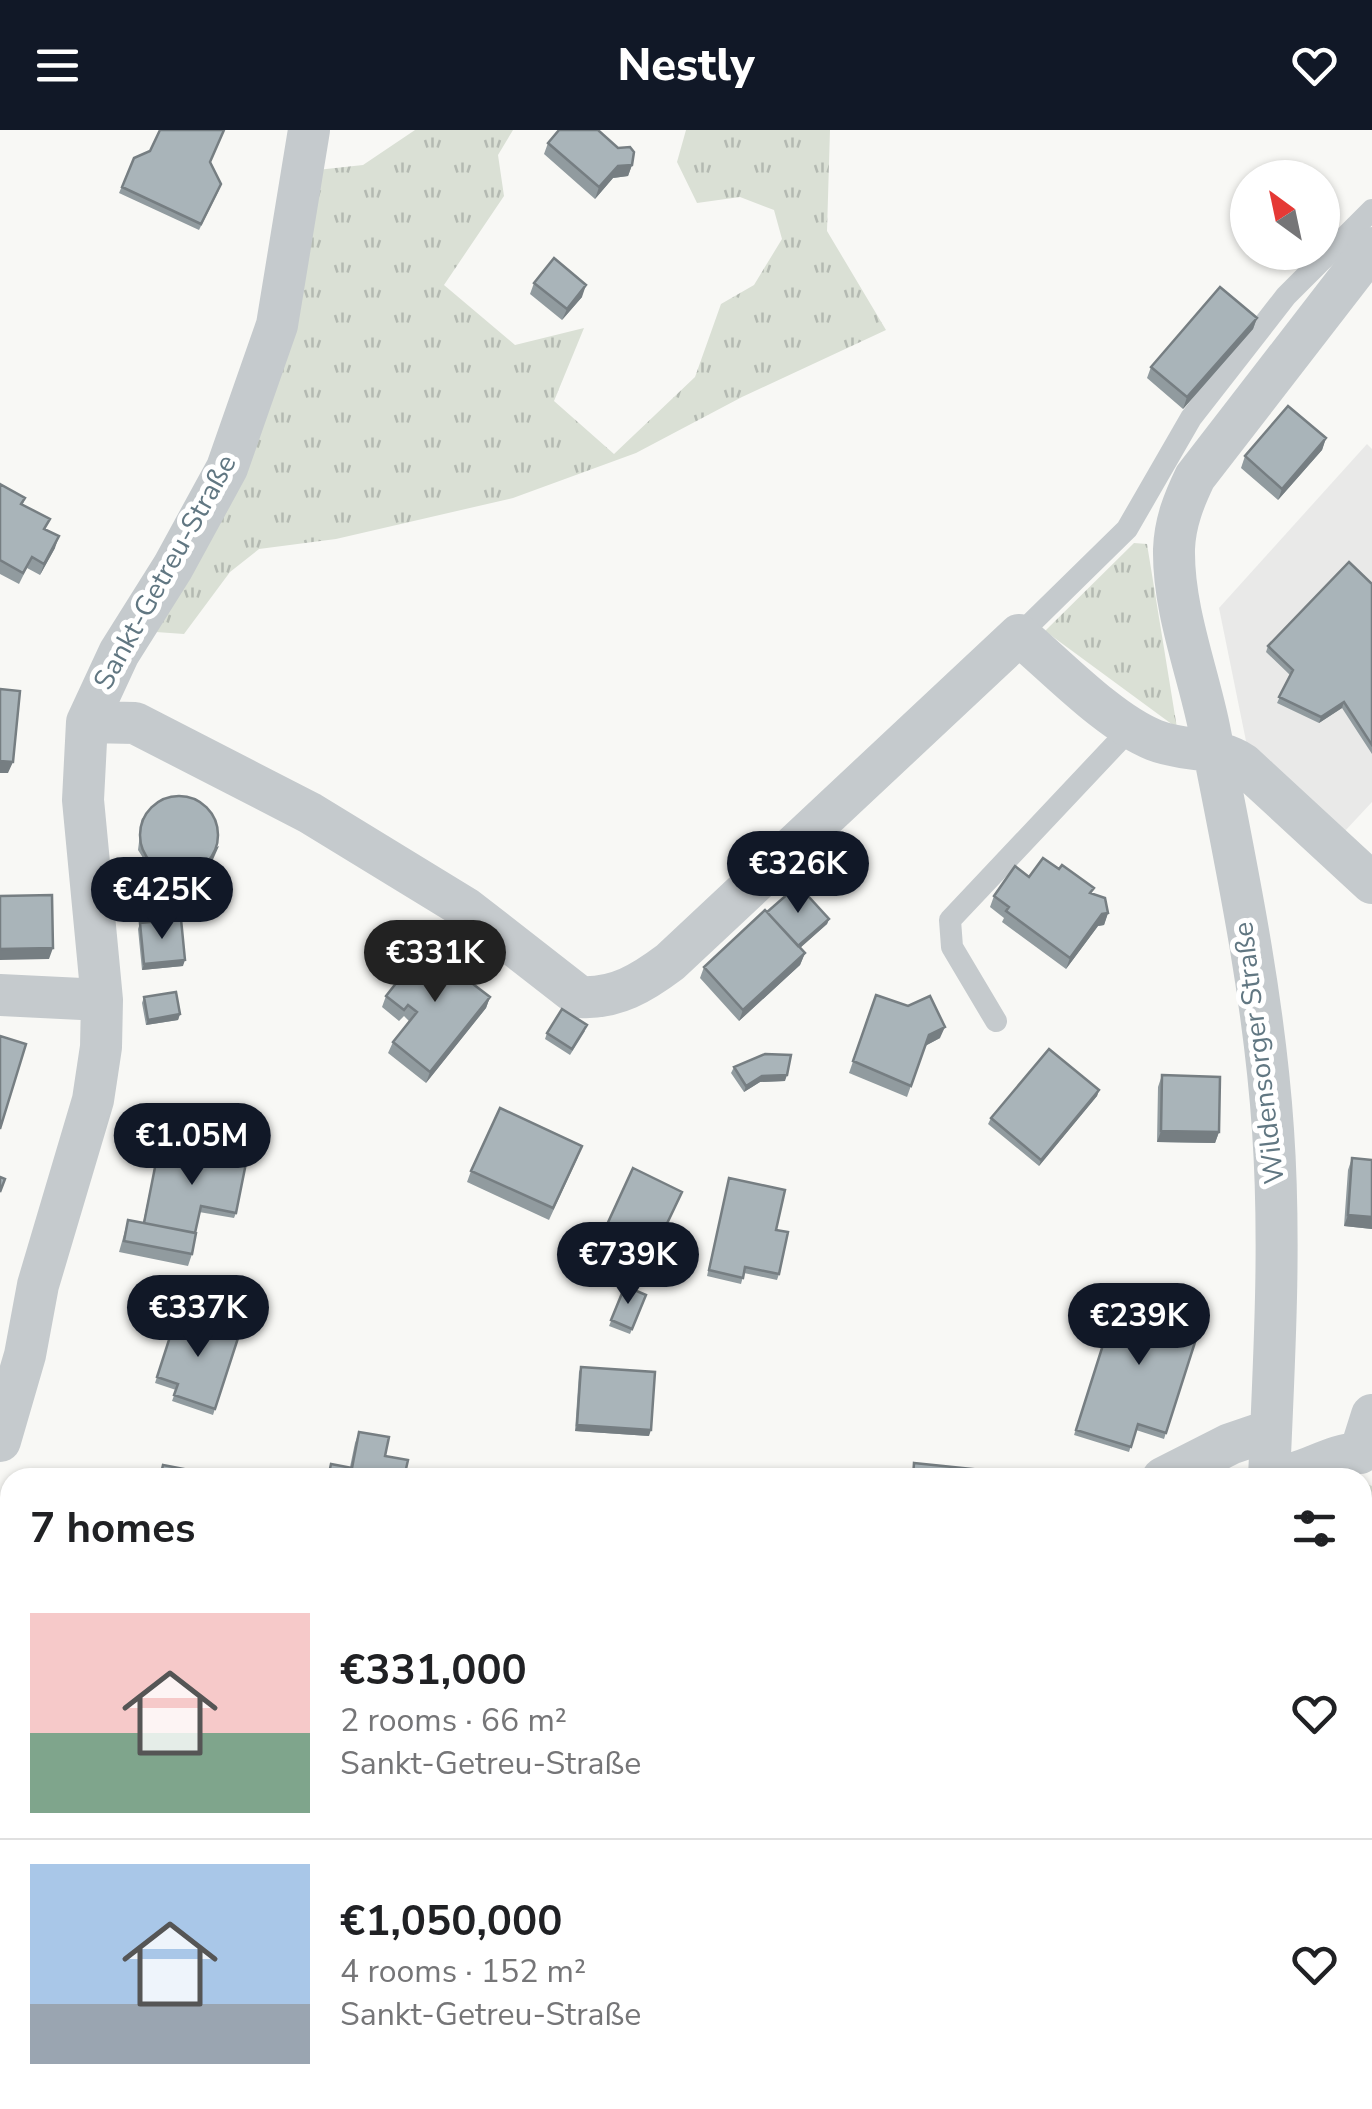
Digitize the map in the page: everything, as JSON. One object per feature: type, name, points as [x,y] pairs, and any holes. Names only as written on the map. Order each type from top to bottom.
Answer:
[{"type":"street","name":"Sankt-Getreu-Straße","points":[[0,1441],[25,1355],[38,1285],[93,1100],[102,1000],[84,800],[86,722],[119,653],[173,567],[227,468],[277,325],[309,130]]},
{"type":"street","name":"Wildensorger Straße","points":[[1271,1468],[1276,1316],[1273,1128],[1250,955],[1214,751],[1182,614],[1174,551],[1177,520],[1195,477],[1372,248]]},
{"type":"street","name":"Sankt-Getreu-Straße","points":[[86,722],[135,723],[310,813],[467,909],[565,990],[580,997],[601,998],[627,990],[670,962],[1019,635]]},
{"type":"street","points":[[1019,635],[1132,728],[1163,743],[1214,751],[1242,764],[1372,883]]},
{"type":"street","points":[[0,994],[102,1000]]},
{"type":"street","points":[[1182,1468],[1230,1444],[1271,1430]]},
{"type":"street","points":[[1314,1468],[1368,1441]]},
{"type":"lane","points":[[1019,635],[1127,529],[1192,418],[1286,296],[1372,210]]},
{"type":"lane","points":[[996,1021],[952,947],[950,920],[1132,728]]},
{"type":"shaded area","points":[[1367,444],[1372,449],[1372,802],[1344,832],[1247,746],[1219,608]]},
{"type":"green space","points":[[415,130],[513,130],[498,155],[504,196],[444,285],[515,345],[584,328],[554,401],[614,454],[695,377],[721,304],[754,285],[782,239],[774,210],[740,197],[697,203],[677,162],[686,130],[830,130],[827,231],[886,330],[742,397],[636,453],[513,498],[336,539],[259,549],[230,572],[184,634],[156,632],[317,170],[363,165]]},
{"type":"green space","points":[[1134,543],[1147,544],[1177,728],[1045,631]]},
{"type":"building","points":[[160,130],[224,130],[210,162],[221,184],[201,224],[122,187],[134,158],[150,151]]},
{"type":"building","points":[[559,130],[598,130],[618,148],[630,147],[634,152],[632,165],[618,166],[599,187],[548,143]]},
{"type":"building","points":[[554,258],[586,285],[567,309],[534,283]]},
{"type":"building","points":[[1220,287],[1257,318],[1187,397],[1151,367]]},
{"type":"building","points":[[1288,406],[1326,438],[1282,489],[1245,456]]},
{"type":"building","points":[[0,484],[25,498],[21,504],[50,519],[44,529],[59,536],[44,564],[32,557],[23,573],[0,560]]},
{"type":"building","points":[[1349,562],[1372,584],[1372,745],[1344,702],[1321,717],[1279,697],[1293,670],[1268,646]]},
{"type":"building","points":[[0,689],[20,691],[13,762],[0,761]]},
{"type":"building","points":[[171,796],[187,796],[212,813],[218,835],[212,857],[201,868],[187,874],[171,874],[146,857],[140,843],[140,827],[157,802]]},
{"type":"building","points":[[1043,858],[1059,869],[1062,865],[1094,888],[1090,893],[1105,898],[1108,913],[1102,914],[1070,958],[1006,911],[1009,907],[994,896],[1015,866],[1029,877]]},
{"type":"building","points":[[798,885],[829,919],[798,946],[767,912]]},
{"type":"building","points":[[52,895],[53,948],[0,949],[0,896]]},
{"type":"building","points":[[765,910],[805,953],[743,1010],[704,967]]},
{"type":"building","points":[[181,919],[185,960],[144,964],[140,923]]},
{"type":"building","points":[[427,944],[478,978],[473,984],[490,997],[430,1072],[393,1042],[417,1012],[408,1005],[404,1010],[386,996]]},
{"type":"building","points":[[176,992],[180,1014],[148,1020],[144,997]]},
{"type":"building","points":[[876,995],[908,1006],[930,996],[945,1027],[929,1035],[911,1086],[853,1061]]},
{"type":"building","points":[[562,1009],[587,1025],[572,1049],[547,1033]]},
{"type":"building","points":[[0,1036],[26,1044],[0,1129]]},
{"type":"building","points":[[1049,1049],[1099,1090],[1041,1160],[991,1118]]},
{"type":"building","points":[[765,1054],[791,1055],[787,1075],[762,1076],[746,1086],[734,1067]]},
{"type":"building","points":[[1162,1075],[1220,1077],[1219,1132],[1161,1131]]},
{"type":"building","points":[[500,1108],[582,1146],[553,1208],[471,1171]]},
{"type":"building","points":[[159,1147],[246,1163],[236,1213],[201,1206],[195,1233],[144,1223]]},
{"type":"building","points":[[1352,1158],[1372,1160],[1372,1217],[1348,1215]]},
{"type":"building","points":[[633,1168],[682,1192],[651,1257],[647,1255],[650,1250],[605,1229]]},
{"type":"building","points":[[729,1178],[785,1190],[776,1230],[788,1232],[779,1274],[745,1267],[743,1278],[709,1270]]},
{"type":"building","points":[[128,1220],[196,1233],[192,1254],[124,1241]]},
{"type":"building","points":[[604,1228],[650,1250],[636,1278],[591,1257]]},
{"type":"building","points":[[625,1286],[646,1295],[632,1329],[611,1320]]},
{"type":"building","points":[[1121,1288],[1204,1314],[1166,1433],[1138,1424],[1131,1447],[1076,1430]]},
{"type":"building","points":[[177,1315],[239,1335],[215,1409],[174,1395],[178,1384],[157,1377]]},
{"type":"building","points":[[581,1367],[655,1372],[651,1430],[577,1425]]},
{"type":"building","points":[[359,1432],[389,1437],[385,1456],[408,1460],[406,1468],[352,1468]]},
{"type":"building","points":[[914,1463],[962,1468],[914,1468]]}]
